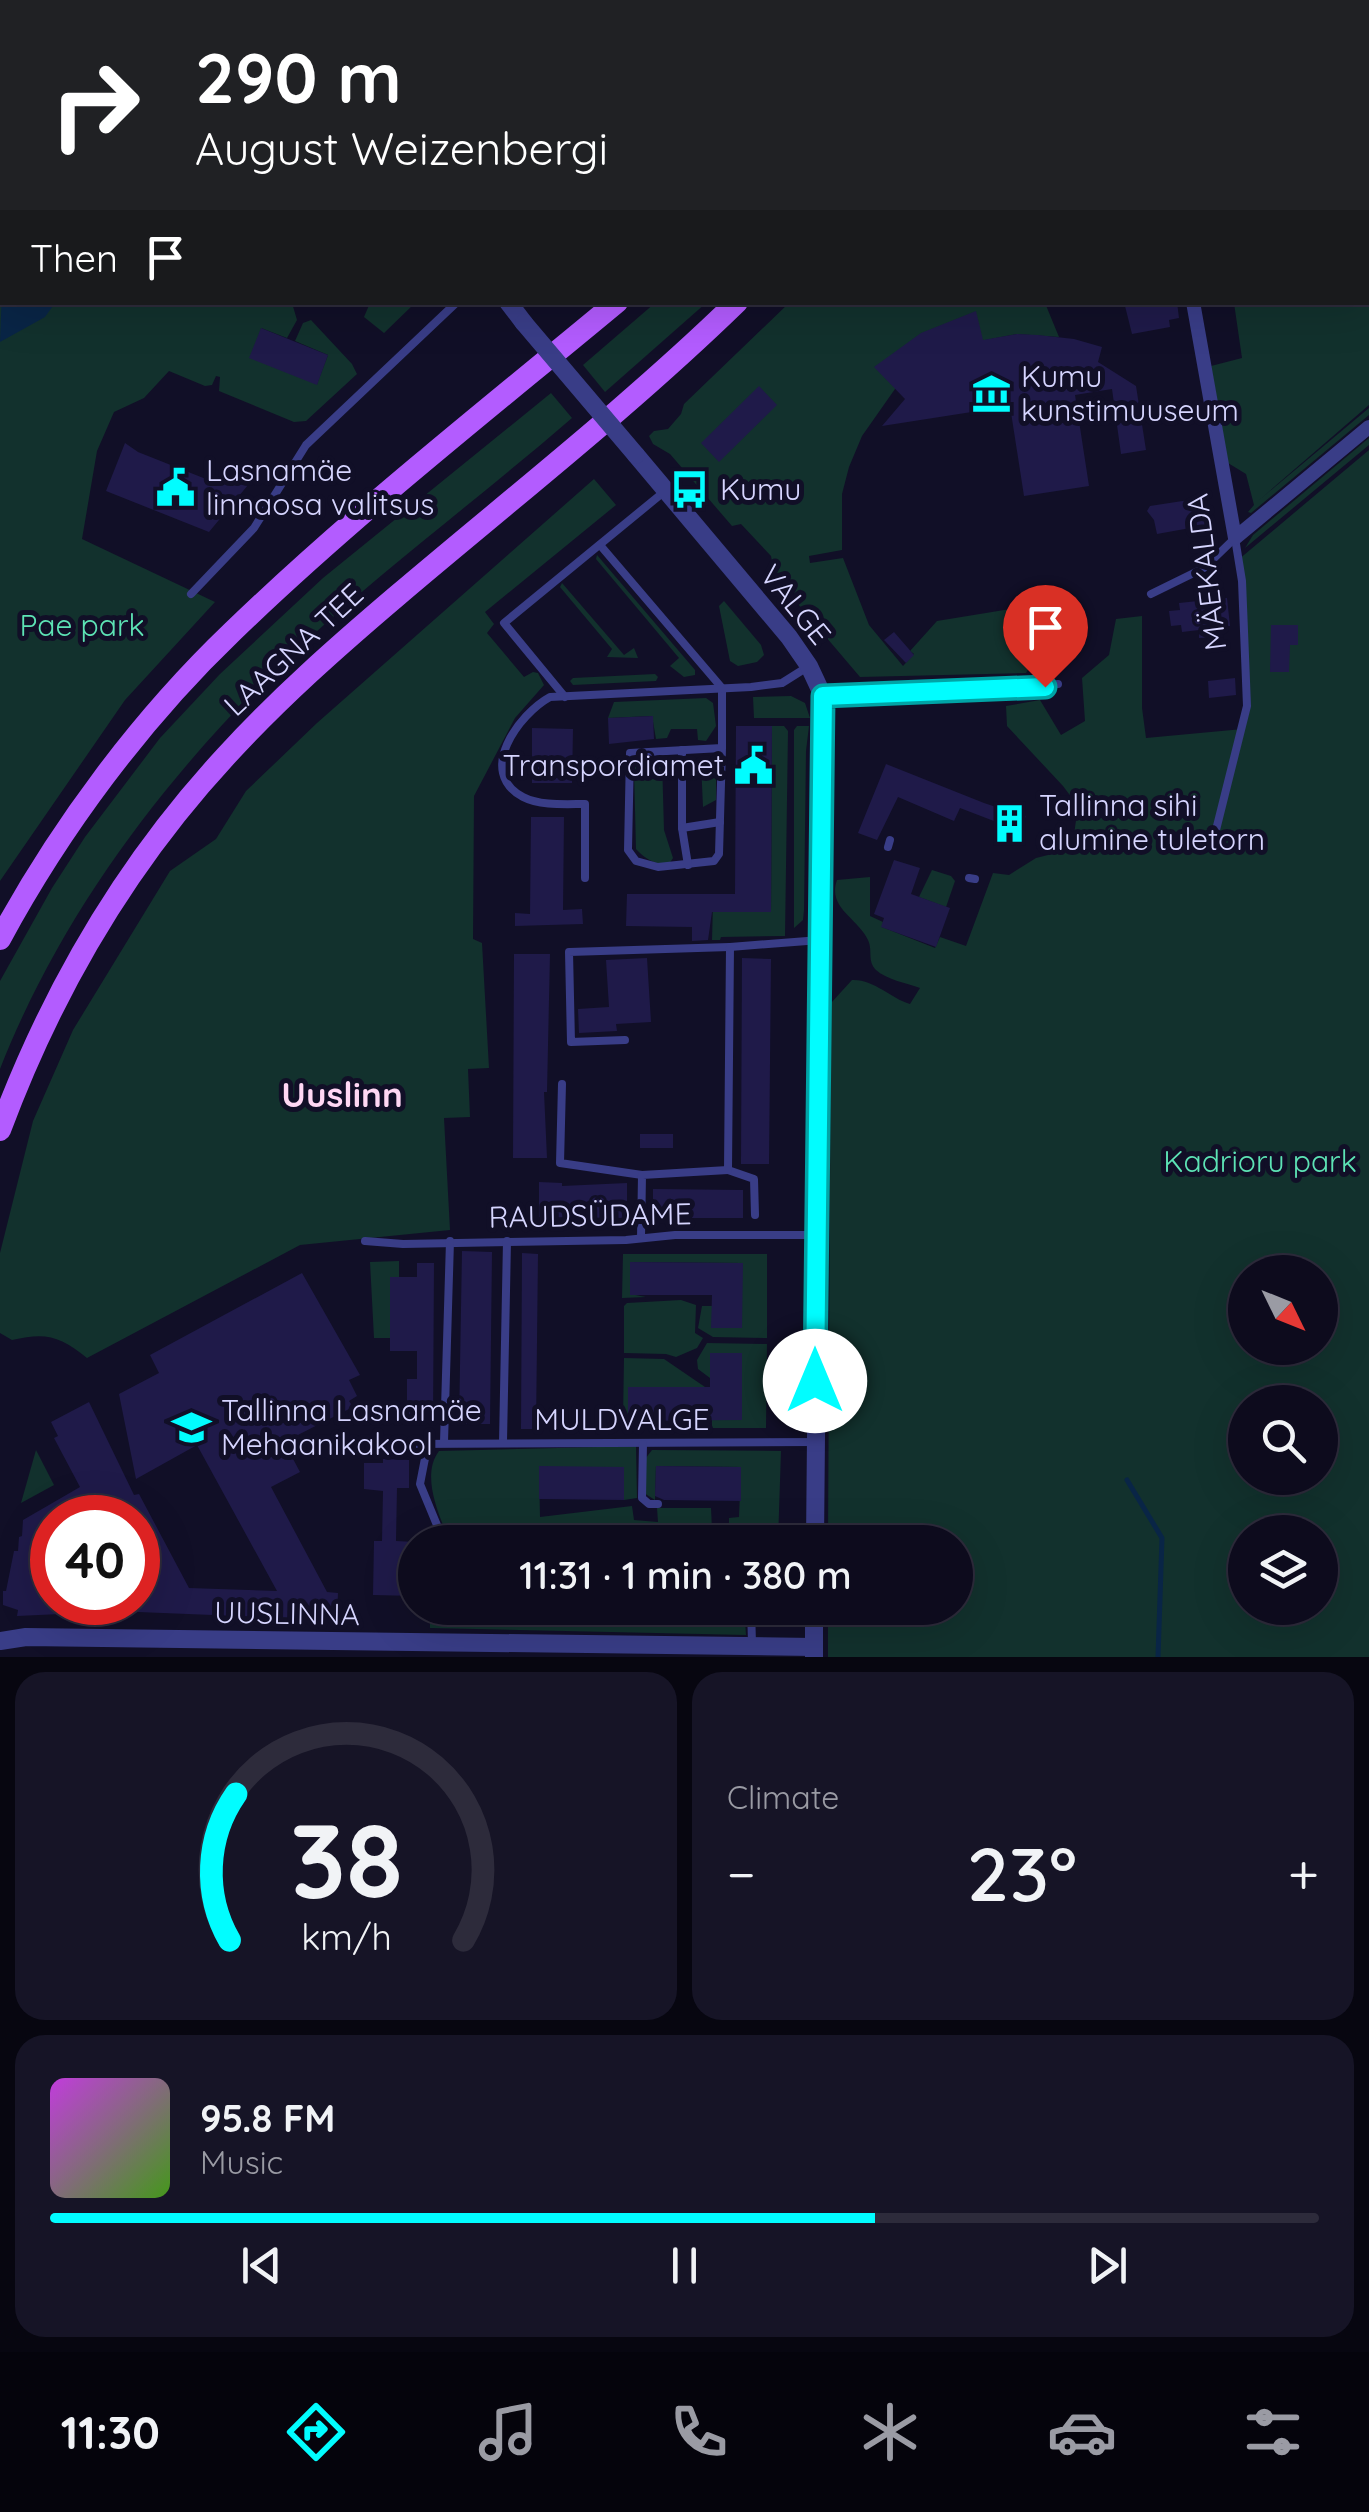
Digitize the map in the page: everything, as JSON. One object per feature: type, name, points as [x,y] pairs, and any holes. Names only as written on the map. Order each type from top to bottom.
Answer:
[{"type":"main road","name":"LAAGNA TEE","points":[[0,938],[71,824],[160,711],[229,634],[613,305]]},
{"type":"main road","name":"LAAGNA TEE","points":[[0,1130],[28,1056],[78,958],[125,884],[224,757],[344,642],[643,388],[734,305]]},
{"type":"street","name":"VALGE","points":[[510,305],[789,637],[823,696],[814,1525]]},
{"type":"street","name":"MÄEKALDA","points":[[1194,305],[1235,538]]},
{"type":"street","points":[[1235,538],[1369,427]]},
{"type":"street","points":[[814,1625],[814,1652]]},
{"type":"street","name":"UUSLINNA","points":[[0,1642],[43,1638],[752,1646],[814,1652]]},
{"type":"lane","points":[[191,594],[254,528],[306,445],[455,305]]},
{"type":"lane","points":[[565,697],[504,623],[665,491]]},
{"type":"lane","points":[[1151,594],[1204,568],[1235,538]]},
{"type":"lane","name":"MÄEKALDA","points":[[1215,834],[1248,706],[1242,581],[1235,538]]},
{"type":"lane","points":[[600,545],[722,688],[722,748],[719,854],[714,861],[688,865],[658,867],[636,862],[628,850],[630,752],[722,748]]},
{"type":"lane","points":[[585,878],[585,804],[536,802],[519,796],[506,778],[502,765],[504,749],[526,717],[550,698],[782,682],[809,666]]},
{"type":"lane","points":[[823,696],[1058,684]]},
{"type":"lane","points":[[682,750],[682,828],[688,865]]},
{"type":"lane","points":[[682,828],[720,822]]},
{"type":"lane","points":[[625,1040],[571,1042],[570,952],[820,940]]},
{"type":"lane","points":[[728,1170],[730,946]]},
{"type":"lane","points":[[562,1084],[560,1163],[642,1175],[728,1170],[754,1179],[754,1215]]},
{"type":"lane","points":[[642,1175],[642,1238]]},
{"type":"lane","name":"RAUDSÜDAME","points":[[366,1241],[403,1244],[675,1235],[816,1236]]},
{"type":"lane","points":[[444,1442],[450,1241]]},
{"type":"lane","points":[[503,1442],[507,1242]]},
{"type":"lane","name":"MULDVALGE","points":[[406,1444],[815,1442]]},
{"type":"lane","points":[[428,1443],[420,1484],[437,1525]]},
{"type":"lane","points":[[643,1444],[642,1498],[658,1504]]},
{"type":"lane","points":[[751,1625],[752,1646]]},
{"type":"green space","name":"Pae park","points":[[0,305],[293,305],[297,320],[287,338],[261,328],[317,384],[328,355],[295,341],[303,323],[311,320],[357,374],[306,421],[294,422],[219,391],[220,377],[205,386],[169,371],[144,398],[114,412],[97,451],[82,539],[215,602],[125,700],[0,881]]},
{"type":"green space","points":[[369,305],[413,305],[384,333],[364,317]]},
{"type":"green space","points":[[653,305],[704,305],[605,392],[583,365]]},
{"type":"green space","points":[[787,305],[1046,305],[1059,337],[1017,334],[975,342],[895,389],[862,436],[849,467],[842,494],[842,550],[809,556],[810,563],[843,558],[869,625],[903,666],[914,654],[910,651],[937,621],[1023,607],[1032,663],[1026,673],[860,677],[775,577],[771,556],[741,524],[732,526],[670,454],[653,444],[649,436],[668,429],[684,404]]},
{"type":"green space","points":[[1234,305],[1369,305],[1369,405],[1258,501],[1369,408],[1369,415],[1251,513],[1248,512],[1254,505],[1246,474],[1228,463],[1211,366],[1242,358]]},
{"type":"green space","points":[[551,393],[572,418],[303,644],[256,689],[168,787],[56,950],[0,1069],[0,981],[85,837],[160,738],[220,674],[323,578]]},
{"type":"green space","points":[[1369,438],[1369,445],[1245,548],[1253,535]]},
{"type":"green space","name":"Kadrioru park","points":[[1369,450],[1369,1657],[828,1657],[828,1625],[973,1625],[973,1525],[828,1525],[831,1003],[852,980],[868,982],[910,1004],[920,988],[873,967],[868,940],[836,898],[837,880],[870,877],[870,916],[883,922],[882,927],[935,948],[940,937],[966,946],[993,873],[1009,875],[1036,858],[1072,849],[1078,806],[1007,726],[1006,706],[1040,700],[1061,735],[1085,721],[1082,678],[1109,655],[1116,619],[1142,616],[1142,708],[1146,738],[1243,729],[1247,706],[1238,560]]},
{"type":"green space","points":[[594,479],[616,505],[485,612],[494,624],[487,633],[524,677],[538,673],[544,685],[515,718],[474,796],[473,939],[482,943],[489,1068],[468,1069],[470,1117],[444,1118],[450,1230],[300,1245],[87,1358],[52,1338],[12,1340],[0,1333],[0,1253],[33,1121],[73,1030],[170,871],[216,839],[246,791],[317,723]]},
{"type":"green space","points":[[597,555],[695,670],[695,675],[684,677],[670,666],[679,658],[596,559]]},
{"type":"green space","points":[[562,583],[624,655],[634,648],[638,658],[607,657],[612,649],[560,587]]},
{"type":"green space","points":[[724,601],[761,645],[764,655],[757,662],[738,666],[730,661],[719,606]]},
{"type":"green space","points":[[655,674],[656,681],[573,685],[570,681],[573,678]]},
{"type":"green space","points":[[791,696],[805,703],[810,718],[754,718],[753,697]]},
{"type":"green space","points":[[706,698],[713,703],[716,726],[706,741],[698,740],[697,729],[671,729],[667,738],[656,739],[652,716],[608,718],[614,702]]},
{"type":"green space","points":[[772,726],[784,726],[788,731],[785,936],[712,940],[713,903],[771,911]]},
{"type":"green space","points":[[797,726],[809,726],[804,910],[803,920],[794,928],[794,730]]},
{"type":"green space","points":[[662,759],[664,830],[673,858],[669,864],[651,861],[636,849],[637,760]]},
{"type":"green space","points":[[707,760],[716,767],[716,800],[703,807],[701,763]]},
{"type":"green space","points":[[932,870],[955,881],[946,907],[919,897]]},
{"type":"green space","points":[[623,1254],[767,1254],[767,1338],[713,1337],[698,1328],[702,1306],[712,1306],[712,1328],[742,1263],[630,1262],[630,1294],[646,1297],[622,1298]]},
{"type":"green space","points":[[399,1261],[399,1277],[390,1278],[390,1338],[374,1338],[370,1262]]},
{"type":"green space","points":[[681,1300],[696,1305],[695,1333],[703,1338],[697,1348],[676,1357],[624,1353],[627,1303]]},
{"type":"green space","points":[[707,1343],[767,1344],[766,1428],[712,1428],[712,1420],[742,1420],[742,1353],[710,1353],[710,1378],[698,1369],[697,1360]]},
{"type":"green space","points":[[624,1358],[664,1359],[705,1387],[629,1387],[629,1421],[623,1419]]},
{"type":"green space","points":[[636,1446],[637,1498],[624,1500],[624,1467],[539,1467],[540,1517],[632,1506],[634,1520],[658,1522],[657,1508],[711,1508],[712,1525],[443,1525],[431,1484],[439,1451]]},
{"type":"green space","points":[[36,1450],[54,1485],[21,1503]]},
{"type":"green space","points":[[652,1450],[781,1451],[779,1525],[729,1525],[729,1518],[739,1517],[741,1467],[656,1466],[655,1500],[644,1493],[645,1459]]},
{"type":"green space","points":[[745,1625],[746,1635],[430,1628]]},
{"type":"water","points":[[1,305],[54,305],[45,317],[0,342]]},
{"type":"building","points":[[1125,305],[1177,305],[1179,318],[1169,320],[1170,327],[1132,334]]},
{"type":"building","name":"Kumu kunstimuuseum","points":[[976,311],[983,340],[1038,335],[1102,347],[1098,362],[1136,386],[1146,450],[1121,454],[1112,389],[1075,395],[1089,486],[1024,496],[1010,406],[882,426],[905,399],[874,367],[921,333]]},
{"type":"building","points":[[261,328],[328,355],[317,385],[249,358]]},
{"type":"building","points":[[759,386],[777,405],[719,462],[701,443]]},
{"type":"building","name":"Lasnamäe linnaosa valitsus","points":[[125,443],[138,452],[216,483],[248,485],[209,532],[106,491]]},
{"type":"building","points":[[1202,498],[1207,525],[1157,534],[1147,511],[1150,506]]},
{"type":"building","points":[[1227,598],[1230,626],[1213,628],[1214,637],[1199,638],[1199,630],[1182,632],[1181,625],[1171,626],[1169,611],[1180,610],[1179,603]]},
{"type":"building","points":[[1271,625],[1298,625],[1298,645],[1290,645],[1289,672],[1270,672]]},
{"type":"building","points":[[894,632],[914,655],[906,663],[884,640]]},
{"type":"building","points":[[1235,678],[1236,695],[1209,698],[1208,681]]},
{"type":"building","points":[[653,716],[654,739],[609,744],[608,718]]},
{"type":"building","points":[[736,726],[772,726],[771,912],[712,912],[708,940],[692,941],[692,927],[626,926],[627,894],[735,894]]},
{"type":"building","points":[[532,728],[573,729],[572,783],[532,783]]},
{"type":"building","points":[[886,764],[984,803],[996,807],[998,802],[1010,807],[1026,816],[1020,831],[960,808],[954,821],[898,797],[877,840],[858,833]]},
{"type":"building","points":[[531,817],[564,817],[563,910],[582,909],[583,924],[515,926],[515,913],[530,914]]},
{"type":"building","points":[[894,860],[920,868],[911,894],[950,908],[936,947],[881,927],[884,918],[874,914]]},
{"type":"building","points":[[514,954],[550,954],[544,1092],[547,1158],[513,1158]]},
{"type":"building","points":[[647,958],[651,1022],[616,1024],[617,1031],[579,1033],[578,1009],[609,1007],[606,960]]},
{"type":"building","points":[[742,958],[771,959],[769,1164],[741,1164]]},
{"type":"building","points":[[640,1134],[673,1134],[673,1148],[640,1148]]},
{"type":"building","points":[[539,1182],[562,1186],[627,1183],[627,1218],[539,1217]]},
{"type":"building","points":[[653,1189],[743,1190],[743,1218],[653,1218]]},
{"type":"building","points":[[462,1251],[492,1252],[490,1424],[459,1424]]},
{"type":"building","points":[[522,1253],[538,1254],[536,1429],[521,1429]]},
{"type":"building","points":[[630,1262],[743,1263],[742,1328],[711,1328],[712,1295],[630,1295]]},
{"type":"building","points":[[417,1263],[434,1263],[433,1422],[407,1422],[407,1379],[417,1379],[417,1351],[390,1351],[390,1277],[417,1277]]},
{"type":"building","points":[[302,1273],[360,1375],[349,1380],[357,1396],[349,1401],[353,1407],[284,1442],[300,1472],[271,1487],[327,1592],[338,1593],[337,1620],[160,1613],[160,1533],[189,1588],[277,1591],[197,1445],[136,1479],[119,1394],[159,1373],[150,1355]]},
{"type":"building","points":[[710,1353],[742,1353],[742,1420],[628,1421],[628,1387],[710,1387]]},
{"type":"building","points":[[89,1402],[134,1495],[66,1495],[80,1487],[54,1438],[58,1436],[51,1422]]},
{"type":"building","points":[[383,1459],[409,1460],[409,1488],[397,1488],[398,1596],[373,1595],[374,1541],[382,1541],[383,1491],[364,1489],[364,1463],[383,1463]]},
{"type":"building","points":[[539,1466],[624,1467],[624,1500],[539,1499]]},
{"type":"building","points":[[656,1466],[741,1467],[741,1501],[664,1500],[655,1496]]},
{"type":"building","points":[[30,1516],[30,1615],[17,1616],[18,1610],[3,1605],[3,1591],[14,1551],[18,1551],[23,1520]]},
{"type":"waterway","points":[[1127,1480],[1162,1538],[1158,1657]]},
{"type":"place","name":"Kumu kunstimuuseum","points":[[991,394]]},
{"type":"place","name":"Lasnamäe linnaosa valitsus","points":[[176,488]]},
{"type":"place","name":"Kumu","points":[[690,490]]},
{"type":"place","name":"Transpordiamet","points":[[754,766]]},
{"type":"place","name":"Tallinna sihi alumine tuletorn","points":[[1009,823]]},
{"type":"place","name":"Tallinna Lasnamäe Mehaanikakool","points":[[191,1428]]},
{"type":"district","name":"Uuslinn","points":[[342,1095]]},
{"type":"route","points":[[815,1381],[823,696],[1045,687]]}]
